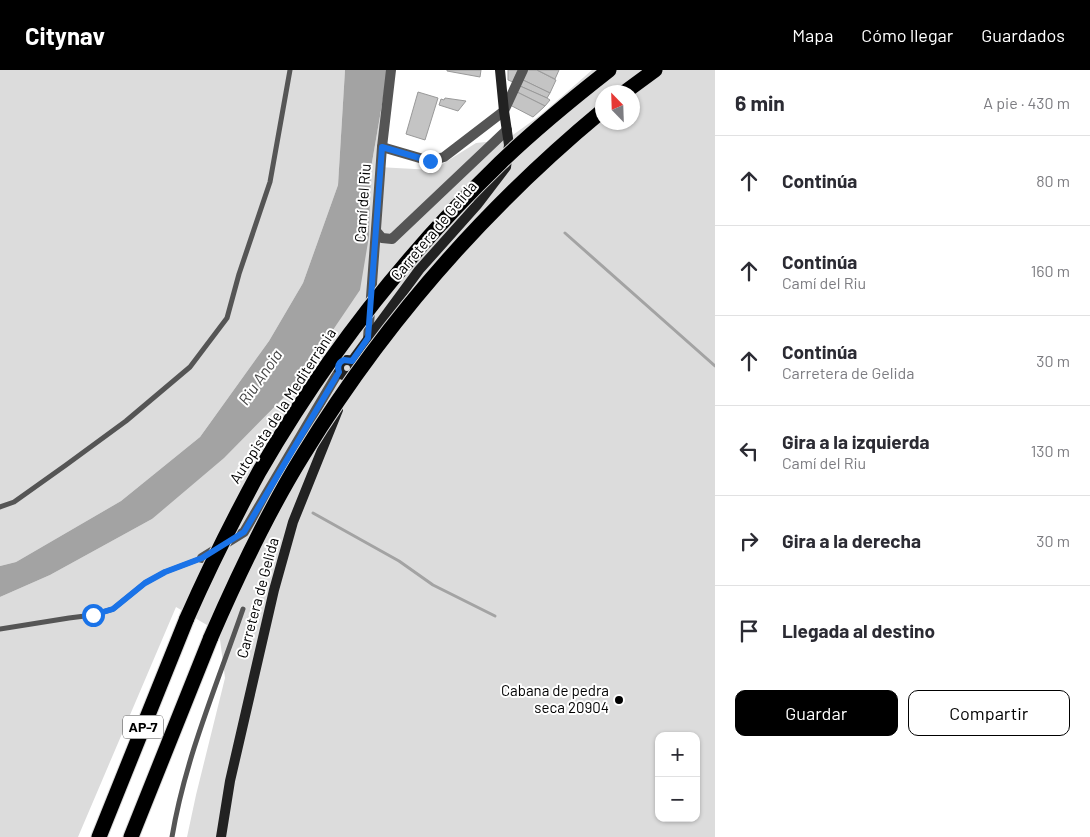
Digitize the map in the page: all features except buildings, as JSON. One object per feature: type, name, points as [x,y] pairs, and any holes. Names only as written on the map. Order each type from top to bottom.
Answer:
[{"type":"highway","name":"Autopista de la Mediterrània","points":[[99,837],[187,618],[225,537],[261,470],[315,383],[359,322],[440,224],[500,162],[609,70]]},
{"type":"highway","points":[[635,85],[655,70]]},
{"type":"highway","name":"AP-7","points":[[131,837],[211,637],[243,565],[278,499],[316,434],[367,359],[407,307],[472,232],[523,180],[595,117]]},
{"type":"street","name":"Camí del Riu","points":[[368,338],[382,147],[391,70]]},
{"type":"street","name":"Carretera de Gelida","points":[[352,361],[419,270],[477,205],[506,167],[509,145],[500,70]]},
{"type":"street","points":[[382,147],[430,161],[444,157],[504,111],[523,70]]},
{"type":"street","points":[[376,231],[382,238],[392,239],[507,130]]},
{"type":"street","points":[[202,558],[244,532],[339,372],[338,366],[346,359],[352,361],[355,366],[350,375],[344,376],[339,372]]},
{"type":"street","name":"Carretera de Gelida","points":[[222,837],[230,781],[274,590],[294,522],[350,375]]},
{"type":"lane","points":[[0,507],[14,502],[126,421],[190,367],[227,318],[239,274],[270,182],[290,70]]},
{"type":"lane","points":[[0,629],[93,615],[113,609],[145,583],[165,572],[202,558]]},
{"type":"lane","points":[[172,837],[176,813],[198,736],[243,610]]},
{"type":"shaded area","points":[[0,70],[345,70],[338,185],[303,283],[269,341],[200,437],[121,501],[16,562],[0,566]]},
{"type":"shaded area","points":[[592,70],[715,70],[715,837],[187,837],[225,678],[219,632],[176,607],[78,837],[0,837],[0,597],[50,575],[152,519],[369,235],[371,168],[384,93],[378,167],[433,170],[476,143],[506,140],[542,114]]},
{"type":"water","name":"Riu Anoia","points":[[345,70],[388,70],[371,168],[369,236],[360,290],[295,386],[224,458],[152,519],[50,575],[0,597],[0,566],[16,562],[121,501],[200,437],[269,341],[303,283],[338,185]]},
{"type":"waterway","points":[[565,233],[715,366]]},
{"type":"waterway","points":[[313,513],[399,561],[433,585],[495,616]]},
{"type":"place","name":"Cabana de pedra seca 20904","points":[[619,700]]},
{"type":"route","points":[[93,615],[113,609],[145,583],[165,572],[202,558],[244,532],[339,372],[338,366],[346,359],[352,361],[368,338],[382,147],[430,161]]}]
